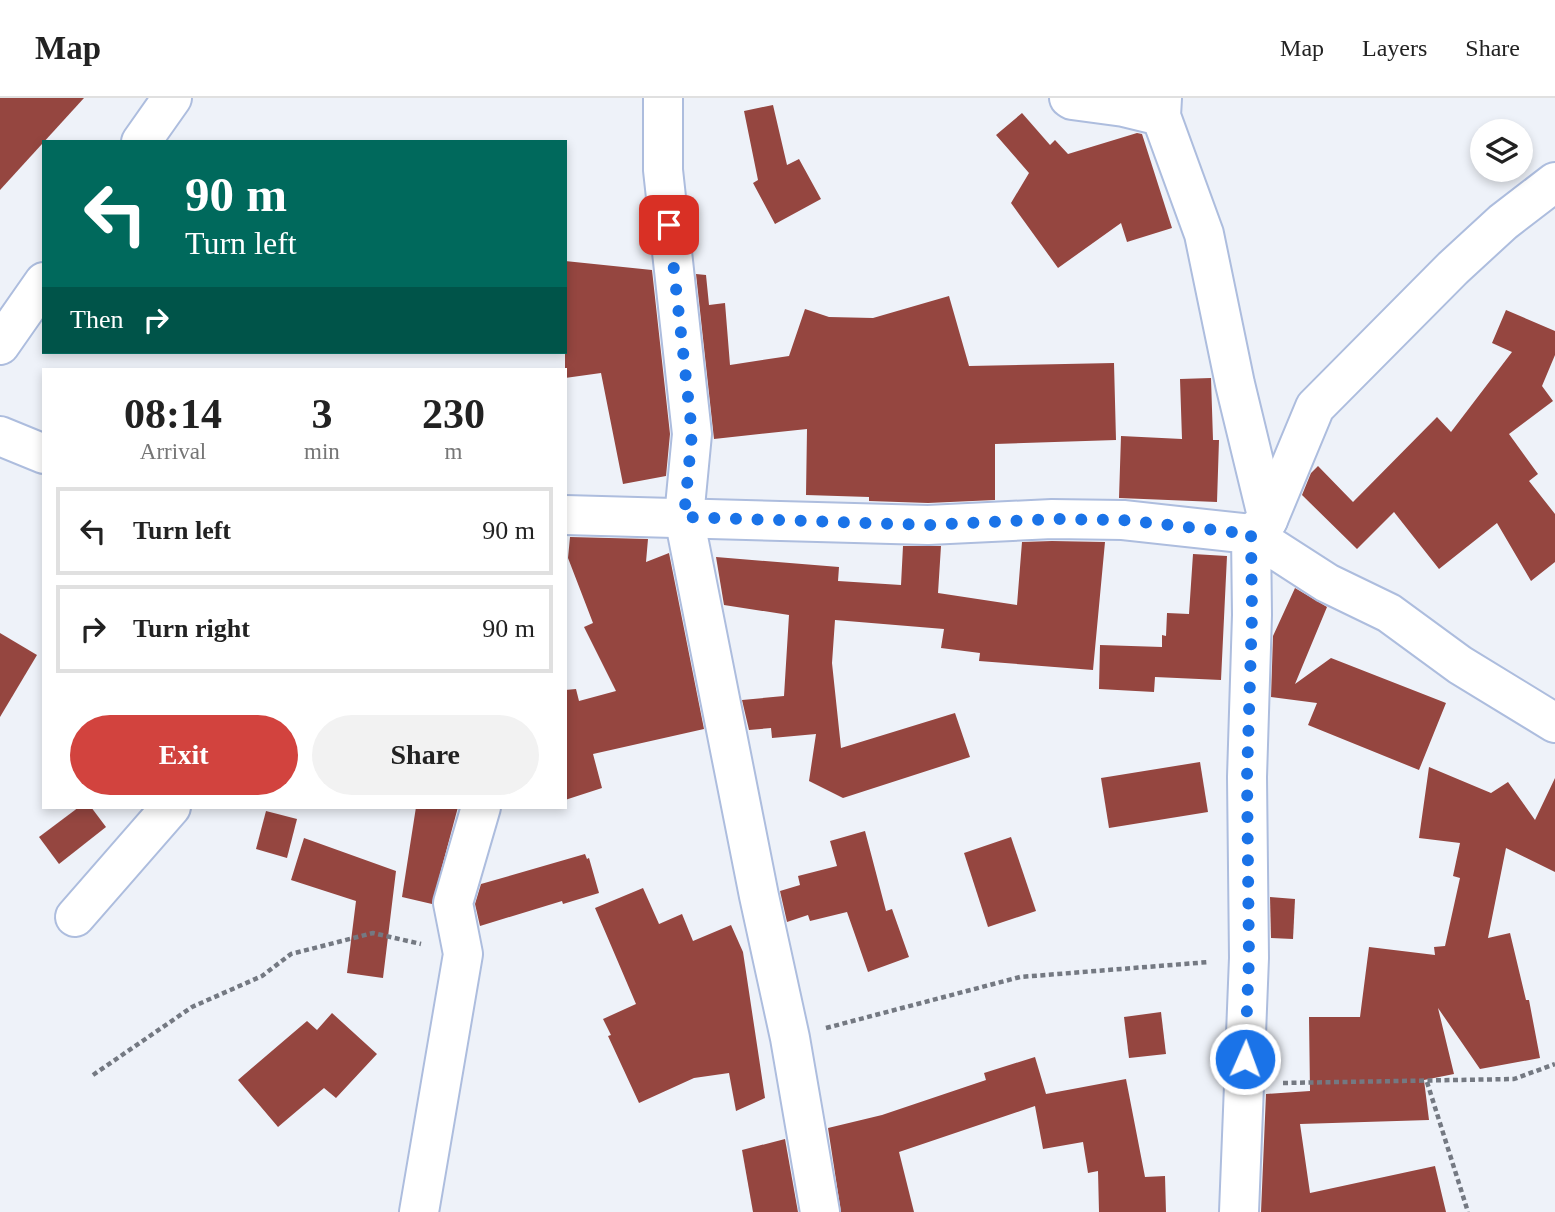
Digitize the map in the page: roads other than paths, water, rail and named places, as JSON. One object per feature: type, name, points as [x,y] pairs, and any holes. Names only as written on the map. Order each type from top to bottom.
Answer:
[{"type":"street","points":[[142,140],[172,98]]},
{"type":"street","points":[[663,98],[663,170],[692,433],[684,517],[756,883],[790,1038],[820,1212]]},
{"type":"street","points":[[1069,98],[1124,107],[1161,107],[1204,234],[1259,527],[1252,615],[1247,777],[1249,958],[1239,1212]]},
{"type":"street","points":[[1259,527],[1315,407],[1453,268],[1503,222],[1555,182]]},
{"type":"street","points":[[0,345],[42,285]]},
{"type":"street","points":[[0,436],[42,453]]},
{"type":"street","points":[[567,515],[928,525],[1052,519],[1123,520],[1259,527],[1327,583],[1389,612],[1460,665],[1555,723]]},
{"type":"street","points":[[75,917],[169,809]]},
{"type":"street","points":[[419,1212],[463,954],[453,903],[480,809]]}]
